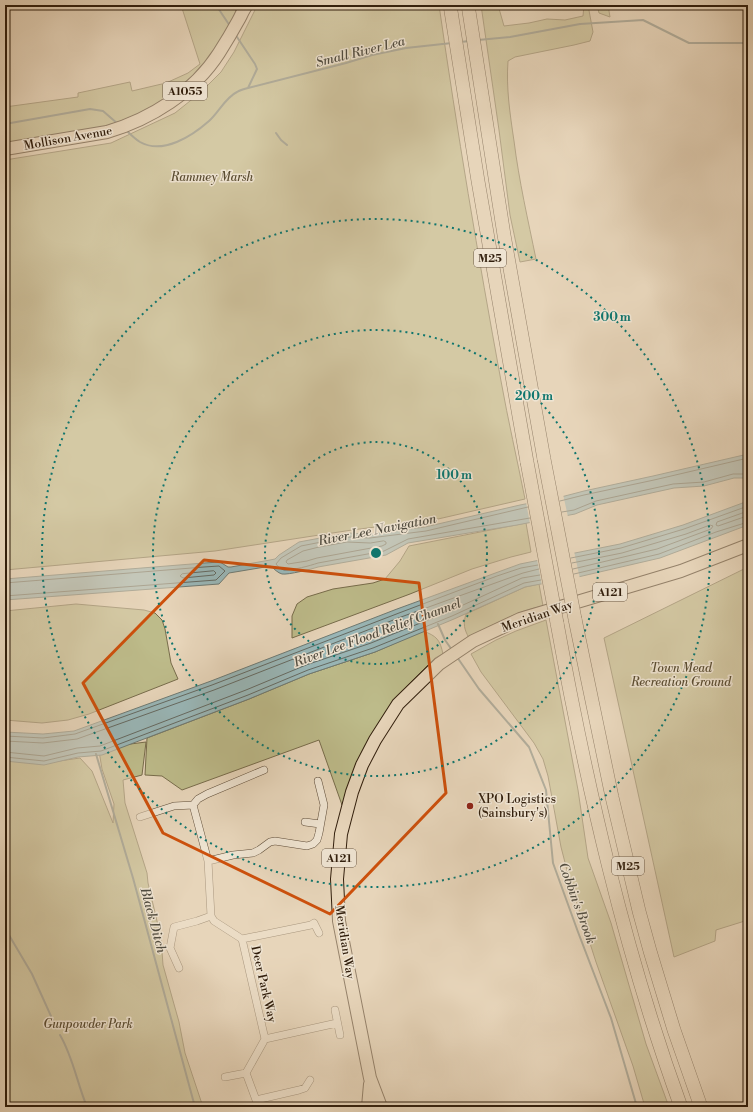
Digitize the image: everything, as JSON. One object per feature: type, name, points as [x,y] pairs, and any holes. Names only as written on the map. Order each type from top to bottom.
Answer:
[{"type":"highway","name":"M25","points":[[450,5],[492,266],[557,623],[584,758],[614,889],[644,998],[681,1107]]},
{"type":"highway","name":"M25","points":[[468,5],[510,267],[544,459],[612,797],[650,951],[672,1023],[701,1107]]},
{"type":"main road","name":"Mollison Avenue","points":[[5,149],[86,136],[121,127],[151,114],[186,91],[208,69],[228,39],[246,6]]},
{"type":"main road","name":"Meridian Way","points":[[381,1107],[370,1078],[339,921],[337,878],[341,834],[352,792],[362,765],[375,740],[398,704],[439,664],[473,641],[520,619],[681,571],[748,545]]},
{"type":"main road","name":"Meridian Way","points":[[368,1107],[370,1078]]},
{"type":"street","points":[[140,817],[174,806],[193,805],[198,799],[208,794],[264,770]]},
{"type":"street","points":[[208,861],[233,854],[253,853],[270,842],[275,841],[306,846],[313,844],[317,840],[324,805],[318,781]]},
{"type":"street","points":[[179,968],[170,948],[174,927],[211,916],[208,861],[193,805]]},
{"type":"street","points":[[305,822],[320,824]]},
{"type":"street","name":"Deer Park Way","points":[[211,916],[214,921],[242,940],[265,1039],[246,1074]]},
{"type":"street","points":[[242,940],[311,925],[314,923],[318,933]]},
{"type":"street","points":[[334,1010],[340,1035]]},
{"type":"street","points":[[265,1039],[338,1023]]},
{"type":"street","points":[[225,1076],[246,1074],[256,1104],[305,1088],[310,1080]]},
{"type":"highlighted area","points":[[204,560],[419,583],[446,793],[330,914],[163,833],[83,683]]},
{"type":"green space","points":[[181,5],[236,5],[235,17],[222,42],[198,74],[150,110],[102,128],[5,143],[5,107],[78,97],[78,93],[130,82],[132,91],[166,83],[188,73],[200,64]]},
{"type":"green space","name":"Rammey Marsh","points":[[259,5],[439,5],[460,146],[484,287],[525,499],[438,519],[352,530],[215,551],[5,570],[5,160],[111,143],[175,113],[200,93],[221,72],[234,52]]},
{"type":"green space","points":[[481,5],[498,5],[504,26],[547,19],[565,20],[583,16],[584,5],[588,5],[593,32],[590,41],[515,57],[508,61],[508,91],[511,121],[521,186],[536,259],[520,262],[510,215]]},
{"type":"green space","points":[[597,5],[608,5],[610,17],[599,13]]},
{"type":"green space","points":[[526,523],[531,552],[472,569],[292,638],[292,616],[297,604],[307,597],[333,589],[373,583],[385,579],[400,561],[409,546]]},
{"type":"green space","name":"Town Mead Recreation Ground","points":[[748,567],[748,920],[716,930],[715,941],[674,957],[604,638]]},
{"type":"green space","points":[[539,584],[543,606],[523,611],[469,638],[464,626],[466,614],[525,587]]},
{"type":"green space","points":[[76,604],[144,610],[155,613],[162,620],[171,663],[178,679],[89,714],[68,720],[42,723],[5,720],[5,611]]},
{"type":"green space","points":[[546,620],[578,790],[588,858],[611,923],[646,1044],[669,1107],[645,1107],[633,1066],[596,962],[569,878],[561,847],[548,776],[543,759],[534,743],[481,672],[471,654],[496,640]]},
{"type":"green space","points":[[423,631],[437,639],[441,645],[443,654],[435,658],[407,686],[387,714],[356,767],[342,805],[319,740],[182,790],[162,776],[145,775],[147,738],[249,699],[309,674],[375,652]]},
{"type":"green space","name":"Gunpowder Park","points":[[146,742],[142,775],[123,780],[125,803],[147,873],[161,938],[163,965],[179,1022],[185,1053],[203,1107],[5,1107],[5,759],[45,763],[80,758],[92,771],[113,823],[114,804],[102,769],[99,751],[115,746]]},
{"type":"water","points":[[748,454],[748,478],[734,478],[704,486],[674,488],[597,505],[575,514],[408,543],[386,555],[318,567],[289,574],[282,574],[271,566],[229,573],[219,584],[5,600],[5,579],[220,562],[228,567],[231,567],[275,559],[299,542],[347,533],[370,534],[425,527]]},
{"type":"water","name":"River Lee Flood Relief Channel","points":[[748,501],[748,525],[660,558],[578,577],[525,587],[375,652],[309,674],[249,699],[102,755],[78,757],[44,765],[5,761],[5,732],[43,734],[74,731],[211,681],[397,609],[520,564],[620,544],[683,525]]},
{"type":"pier","points":[[563,494],[568,517],[530,524],[526,502]]},
{"type":"pier","points":[[574,551],[580,579],[542,586],[537,559]]},
{"type":"waterway","points":[[216,5],[230,26]]},
{"type":"waterway","name":"Small River Lea","points":[[478,40],[510,37],[580,24],[643,20],[689,43],[748,43]]},
{"type":"waterway","points":[[235,34],[257,69],[248,88]]},
{"type":"waterway","name":"Small River Lea","points":[[460,42],[470,41]]},
{"type":"waterway","name":"Small River Lea","points":[[126,130],[140,142],[149,145],[167,145],[186,138],[202,127],[233,94],[241,90],[372,55],[406,48],[452,43]]},
{"type":"waterway","name":"Small River Lea","points":[[5,124],[90,109],[103,111],[118,124]]},
{"type":"waterway","points":[[276,133],[287,145]]},
{"type":"waterway","name":"Cobbin's Brook","points":[[438,624],[445,640],[452,650]]},
{"type":"waterway","name":"Cobbin's Brook","points":[[457,657],[479,689],[529,747],[546,790],[553,863],[611,1018],[637,1107]]},
{"type":"waterway","name":"Black Ditch","points":[[96,754],[133,878],[195,1107]]},
{"type":"waterway","points":[[6,930],[32,974],[55,1025]]},
{"type":"waterway","points":[[60,1035],[72,1061],[87,1107]]},
{"type":"place","name":"XPO Logistics (Sainsbury's)","points":[[470,806]]},
{"type":"water label","name":"River Lee Navigation","points":[[377,529]]}]
